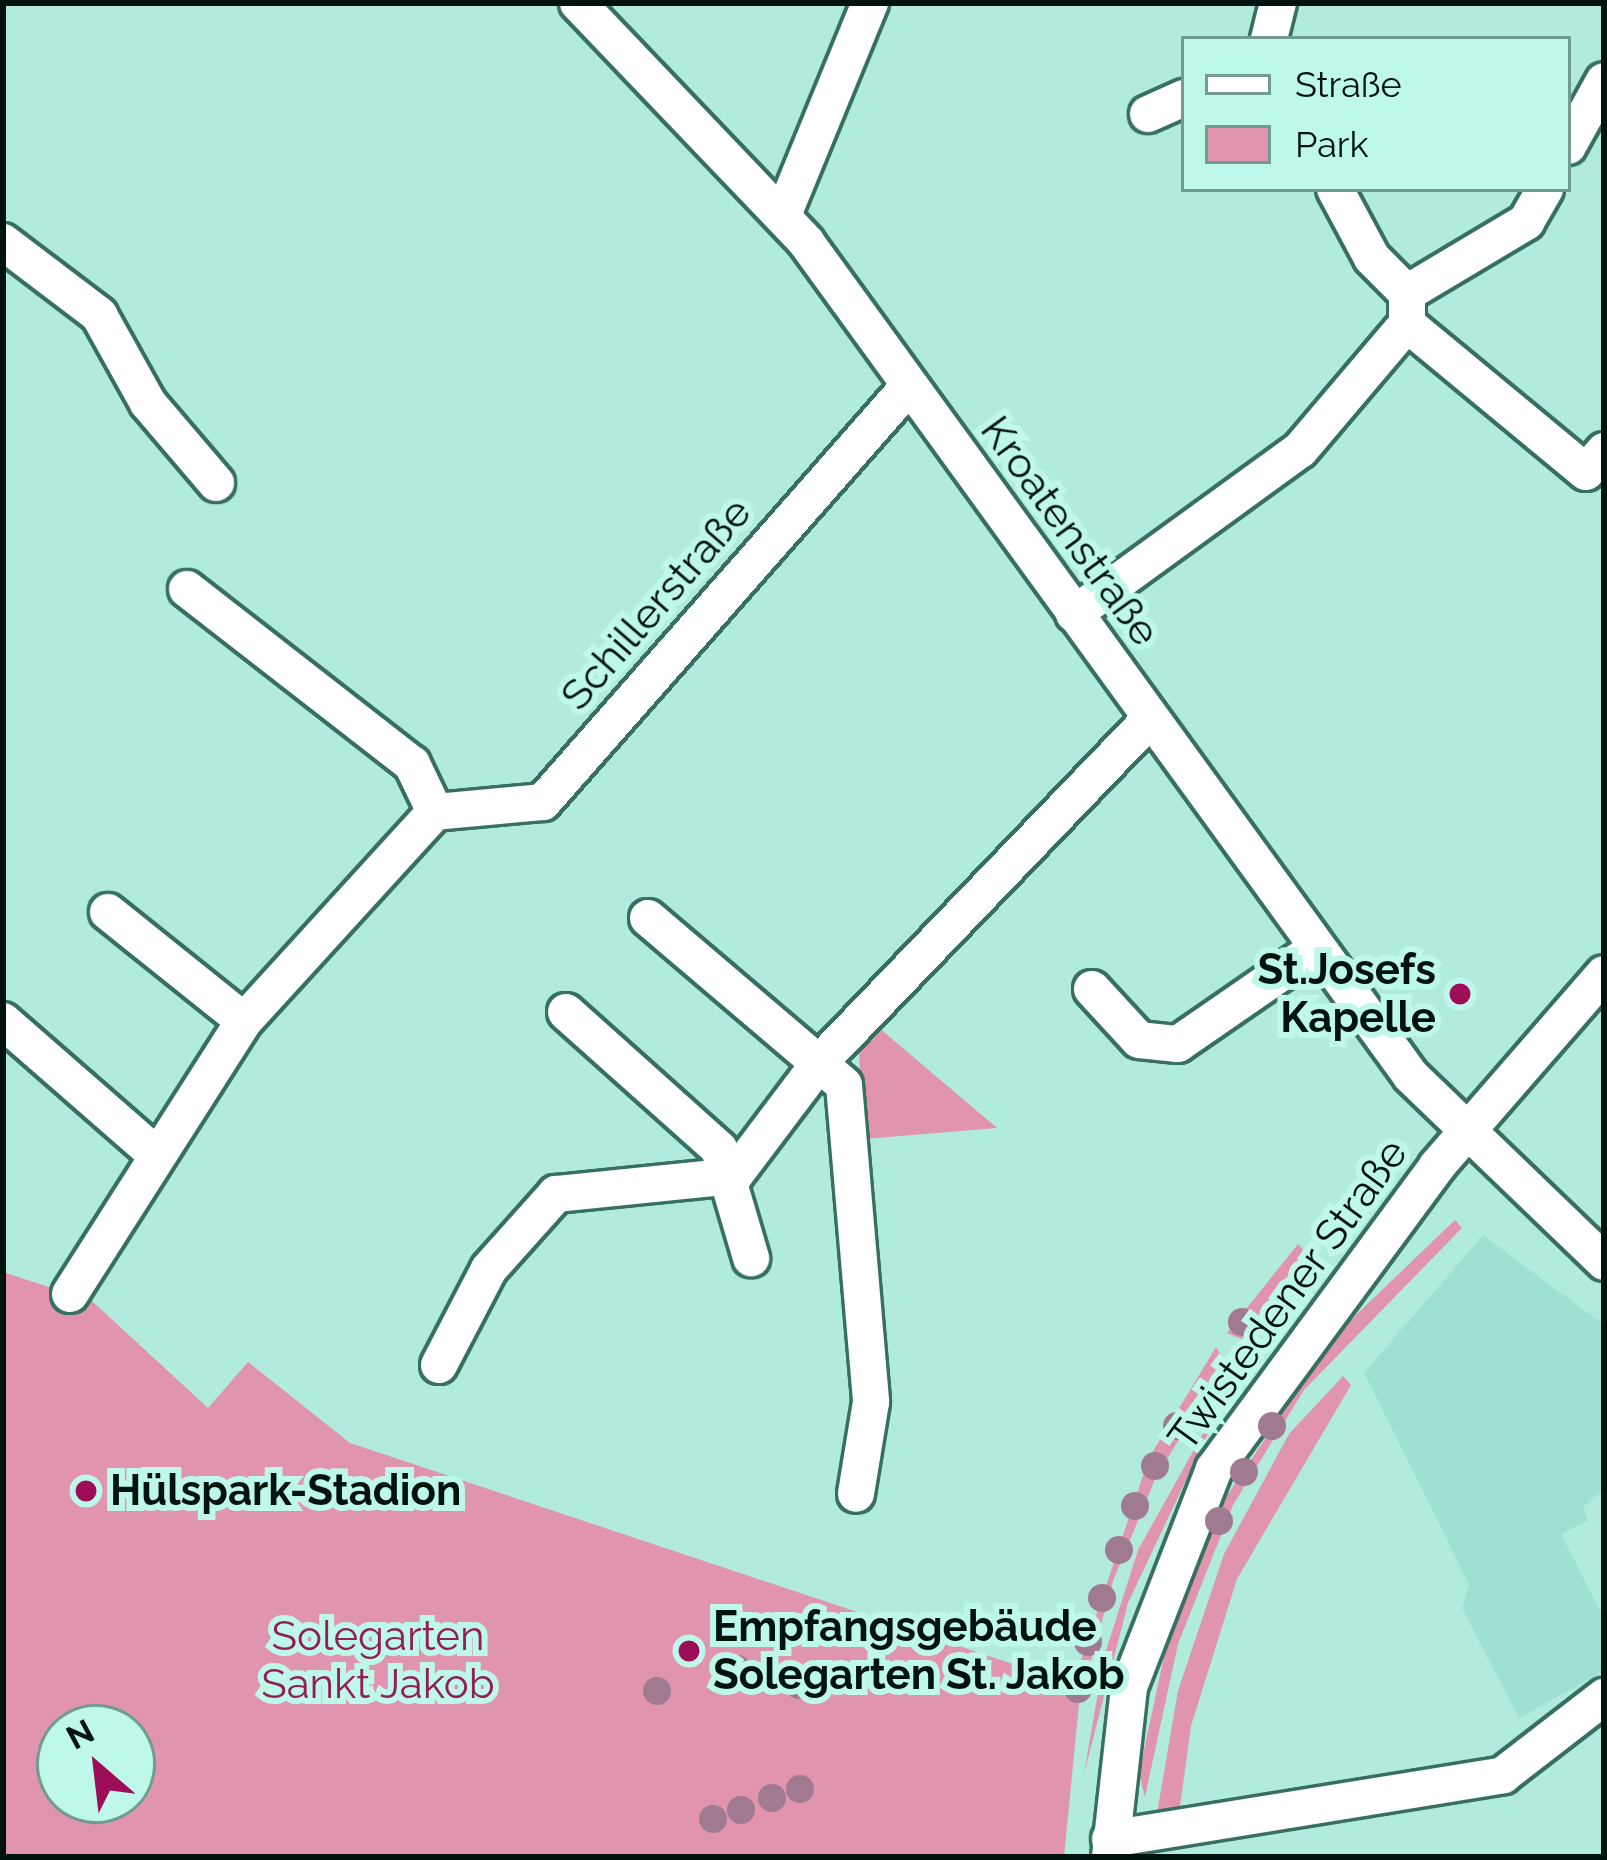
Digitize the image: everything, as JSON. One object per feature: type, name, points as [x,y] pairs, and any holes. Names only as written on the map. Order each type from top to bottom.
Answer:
[{"type":"street","name":"Kroatenstraße","points":[[578,3],[783,215],[1317,948],[1462,1134],[1604,1262]]},
{"type":"street","points":[[783,215],[870,3]]},
{"type":"street","points":[[1270,36],[1278,3]]},
{"type":"street","points":[[1571,141],[1604,81]]},
{"type":"street","points":[[1148,114],[1181,99]]},
{"type":"street","points":[[1337,192],[1372,258],[1407,309],[1595,462]]},
{"type":"street","points":[[1074,614],[1253,491],[1407,309],[1526,222],[1543,192]]},
{"type":"street","points":[[3,242],[99,315],[148,403],[215,483]]},
{"type":"street","name":"Schillerstraße","points":[[435,812],[543,802],[909,386]]},
{"type":"street","points":[[70,1294],[153,1152],[244,1021],[435,812],[412,764],[187,589]]},
{"type":"street","points":[[439,1365],[488,1269],[556,1194],[734,1177],[819,1064],[1150,718]]},
{"type":"street","points":[[108,912],[244,1021]]},
{"type":"street","points":[[648,918],[844,1085],[871,1402],[856,1494]]},
{"type":"street","points":[[1092,989],[1139,1040],[1178,1044],[1317,948]]},
{"type":"street","name":"Twistedener Straße","points":[[1110,1848],[1130,1687],[1188,1518],[1264,1390],[1462,1134],[1604,974]]},
{"type":"street","points":[[566,1012],[719,1149],[734,1177],[751,1258]]},
{"type":"street","points":[[3,1022],[153,1152]]},
{"type":"street","points":[[1110,1848],[1503,1775],[1604,1697]]},
{"type":"shaded area","points":[[1483,1235],[1604,1325],[1604,1490],[1583,1507],[1588,1521],[1561,1534],[1604,1618],[1604,1671],[1519,1718],[1462,1608],[1469,1584],[1364,1373]]},
{"type":"green space","points":[[878,1027],[997,1128],[864,1139],[859,1054]]},
{"type":"green space","points":[[1455,1220],[1462,1228],[1304,1390],[1233,1505],[1178,1644],[1145,1797],[1139,1773],[1168,1638],[1224,1500],[1334,1336]]},
{"type":"green space","points":[[1298,1244],[1305,1252],[1242,1339],[1227,1333]]},
{"type":"green space","name":"Solegarten Sankt Jakob","points":[[3,1272],[92,1301],[208,1408],[248,1362],[350,1443],[1073,1684],[1149,1458],[1216,1347],[1226,1363],[1156,1477],[1113,1581],[1079,1704],[1064,1857],[3,1857]]},
{"type":"green space","points":[[1343,1376],[1351,1385],[1237,1579],[1191,1726],[1179,1814],[1157,1813],[1178,1691],[1224,1554],[1289,1434]]},
{"type":"green space","points":[[1234,1378],[1128,1603],[1084,1774],[1104,1657],[1138,1550]]},
{"type":"place","name":"St.Josefs Kapelle","points":[[1460,994]]},
{"type":"place","name":"Hülspark-Stadion","points":[[86,1491]]},
{"type":"place","name":"Empfangsgebäude Solegarten St. Jakob","points":[[689,1651]]}]
